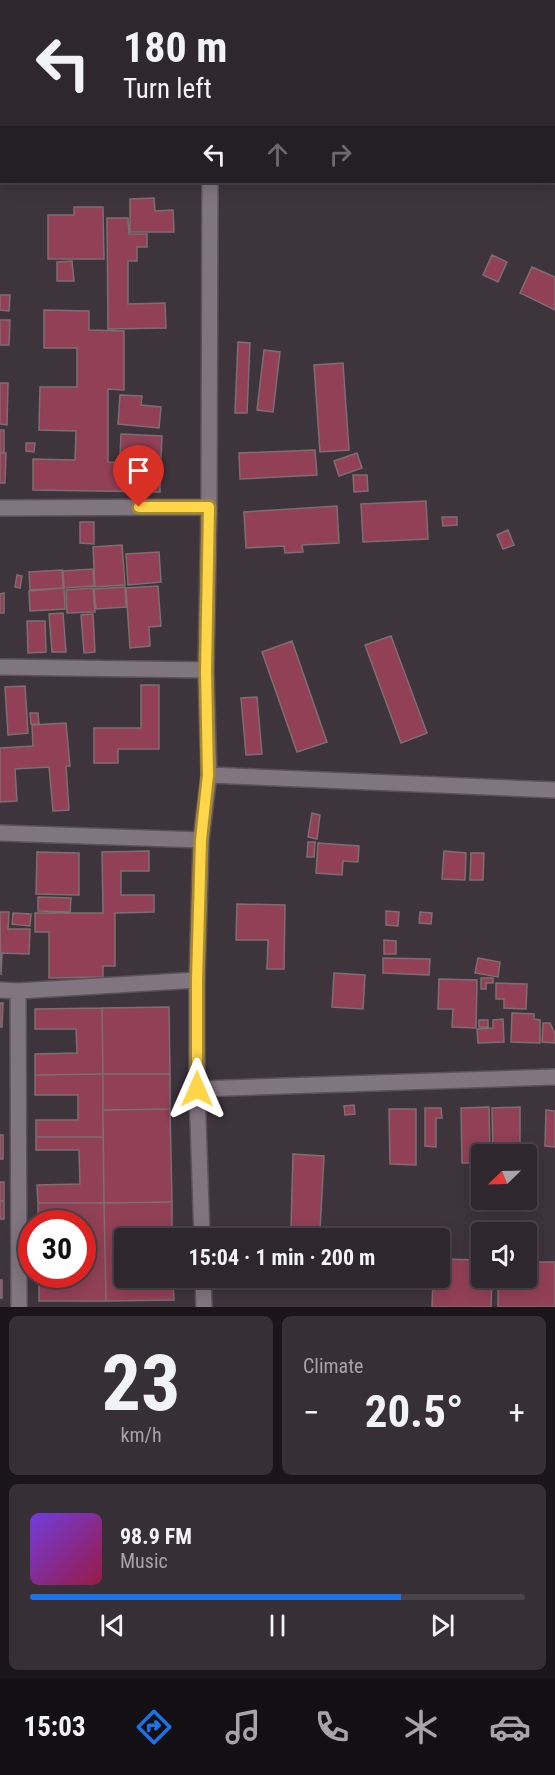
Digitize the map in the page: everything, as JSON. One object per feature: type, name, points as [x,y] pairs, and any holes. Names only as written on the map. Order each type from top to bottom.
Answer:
[{"type":"street","points":[[202,1228],[197,1089],[197,980],[201,840],[208,775],[206,670],[210,183]]},
{"type":"street","points":[[0,508],[209,507]]},
{"type":"street","points":[[0,667],[206,670]]},
{"type":"street","points":[[208,775],[555,790]]},
{"type":"street","points":[[0,833],[201,840]]},
{"type":"street","points":[[0,990],[18,991],[197,980]]},
{"type":"street","points":[[18,991],[19,1307]]},
{"type":"street","points":[[197,1089],[555,1077]]},
{"type":"street","points":[[203,1288],[204,1307]]},
{"type":"building","points":[[154,198],[155,211],[173,210],[174,232],[130,232],[130,199]]},
{"type":"building","points":[[74,207],[103,207],[104,259],[48,259],[48,215],[74,215]]},
{"type":"building","points":[[107,218],[128,218],[129,234],[147,234],[147,247],[137,247],[137,261],[128,261],[128,304],[165,303],[166,328],[108,329]]},
{"type":"building","points":[[492,255],[507,262],[498,282],[483,275]]},
{"type":"building","points":[[72,261],[74,281],[57,281],[57,262]]},
{"type":"building","points":[[532,267],[555,277],[555,310],[520,293]]},
{"type":"building","points":[[0,295],[10,295],[9,311],[0,310]]},
{"type":"building","points":[[44,310],[89,311],[89,330],[124,331],[124,390],[108,389],[108,462],[160,463],[160,492],[33,490],[33,459],[75,460],[76,431],[39,430],[40,387],[77,387],[77,348],[44,348]]},
{"type":"building","points":[[0,320],[10,320],[9,345],[0,345]]},
{"type":"building","points":[[238,342],[250,343],[247,413],[235,413]]},
{"type":"building","points":[[264,350],[280,352],[273,412],[257,410]]},
{"type":"building","points":[[343,363],[349,450],[320,452],[314,365]]},
{"type":"building","points":[[0,383],[8,383],[7,425],[0,424]]},
{"type":"building","points":[[120,395],[142,396],[141,405],[161,407],[159,428],[118,424]]},
{"type":"building","points":[[0,430],[4,430],[4,453],[0,453]]},
{"type":"building","points":[[121,434],[162,436],[161,458],[120,456]]},
{"type":"building","points":[[26,443],[35,443],[34,452],[26,451]]},
{"type":"building","points":[[315,450],[317,475],[240,479],[239,453]]},
{"type":"building","points":[[0,453],[6,453],[5,483],[0,483]]},
{"type":"building","points":[[357,453],[362,468],[339,476],[334,461]]},
{"type":"building","points":[[353,475],[367,475],[368,491],[354,492]]},
{"type":"building","points":[[426,501],[428,539],[363,542],[361,504]]},
{"type":"building","points":[[337,506],[339,543],[302,545],[303,552],[285,553],[284,546],[246,548],[244,512]]},
{"type":"building","points":[[442,517],[457,517],[457,525],[443,526]]},
{"type":"building","points":[[80,522],[94,522],[94,544],[80,543]]},
{"type":"building","points":[[508,530],[514,545],[503,549],[497,535]]},
{"type":"building","points":[[122,545],[125,585],[95,587],[93,547]]},
{"type":"building","points":[[159,552],[161,582],[128,585],[126,554]]},
{"type":"building","points":[[93,569],[94,586],[64,588],[63,571]]},
{"type":"building","points":[[62,570],[63,588],[30,590],[29,572]]},
{"type":"building","points":[[17,575],[22,576],[20,588],[15,587]]},
{"type":"building","points":[[158,586],[161,626],[149,627],[150,646],[130,648],[126,588]]},
{"type":"building","points":[[125,587],[126,607],[96,609],[94,589]]},
{"type":"building","points":[[64,588],[65,609],[30,611],[29,591]]},
{"type":"building","points":[[93,588],[95,612],[67,613],[66,590]]},
{"type":"building","points":[[4,593],[4,613],[0,613],[0,594]]},
{"type":"building","points":[[63,613],[66,652],[52,652],[49,614]]},
{"type":"building","points":[[93,614],[95,652],[84,653],[81,615]]},
{"type":"building","points":[[27,621],[45,621],[46,652],[28,653]]},
{"type":"building","points":[[391,636],[427,733],[401,743],[365,645]]},
{"type":"building","points":[[292,641],[327,742],[297,752],[262,652]]},
{"type":"building","points":[[141,685],[159,685],[159,749],[118,749],[118,763],[94,763],[94,728],[141,728]]},
{"type":"building","points":[[25,686],[28,733],[8,735],[5,687]]},
{"type":"building","points":[[257,697],[262,754],[246,755],[241,698]]},
{"type":"building","points":[[30,713],[38,713],[39,724],[31,724]]},
{"type":"building","points":[[66,723],[70,766],[66,766],[69,810],[53,811],[49,767],[15,769],[17,801],[0,802],[0,748],[33,746],[32,725]]},
{"type":"building","points":[[312,813],[320,815],[317,839],[308,837]]},
{"type":"building","points":[[308,842],[315,842],[314,857],[307,857]]},
{"type":"building","points":[[318,843],[359,846],[358,862],[343,861],[342,875],[316,873]]},
{"type":"building","points":[[149,851],[149,871],[121,871],[121,895],[154,895],[154,912],[115,913],[115,966],[103,966],[103,977],[49,978],[49,932],[35,932],[35,913],[103,913],[102,852]]},
{"type":"building","points":[[444,851],[466,853],[465,880],[442,879]]},
{"type":"building","points":[[37,852],[79,853],[79,895],[36,894]]},
{"type":"building","points":[[471,853],[484,853],[483,880],[470,880]]},
{"type":"building","points":[[38,897],[71,898],[70,912],[38,911]]},
{"type":"building","points":[[237,904],[285,905],[284,969],[267,969],[268,940],[236,940]]},
{"type":"building","points":[[386,911],[399,912],[398,926],[386,925]]},
{"type":"building","points":[[0,912],[9,912],[8,929],[30,929],[29,954],[2,953],[1,975]]},
{"type":"building","points":[[420,912],[432,913],[431,924],[419,923]]},
{"type":"building","points":[[13,913],[31,914],[30,926],[12,924]]},
{"type":"building","points":[[384,940],[396,941],[396,954],[384,954]]},
{"type":"building","points":[[383,958],[430,959],[429,975],[383,973]]},
{"type":"building","points":[[478,958],[500,962],[498,977],[475,973]]},
{"type":"building","points":[[334,973],[365,975],[363,1009],[332,1007]]},
{"type":"building","points":[[481,978],[493,978],[493,983],[486,983],[486,989],[481,989]]},
{"type":"building","points":[[439,979],[477,980],[476,1028],[452,1027],[453,1009],[438,1009]]},
{"type":"building","points":[[496,983],[527,984],[526,1009],[504,1008],[504,999],[496,999]]},
{"type":"building","points":[[0,1003],[3,1003],[2,1027],[0,1027]]},
{"type":"building","points":[[169,1007],[170,1074],[103,1074],[102,1008]]},
{"type":"building","points":[[102,1008],[103,1074],[35,1075],[35,1054],[77,1053],[76,1029],[35,1029],[35,1009]]},
{"type":"building","points":[[512,1013],[534,1014],[534,1019],[540,1020],[540,1043],[511,1042]]},
{"type":"building","points":[[503,1019],[504,1042],[478,1043],[477,1029],[493,1028],[493,1020]]},
{"type":"building","points":[[479,1020],[488,1020],[488,1027],[479,1027]]},
{"type":"building","points":[[543,1023],[550,1023],[555,1034],[555,1043],[542,1042]]},
{"type":"building","points":[[103,1074],[103,1137],[36,1137],[36,1120],[78,1120],[78,1095],[35,1095],[35,1075]]},
{"type":"building","points":[[103,1074],[170,1074],[170,1109],[103,1110]]},
{"type":"building","points":[[354,1105],[355,1114],[345,1115],[344,1106]]},
{"type":"building","points":[[489,1107],[490,1144],[471,1144],[471,1163],[462,1163],[461,1108]]},
{"type":"building","points":[[520,1107],[520,1144],[493,1144],[492,1108]]},
{"type":"building","points":[[425,1108],[441,1108],[442,1118],[436,1118],[436,1147],[425,1146]]},
{"type":"building","points":[[170,1109],[172,1202],[104,1203],[103,1110]]},
{"type":"building","points":[[389,1109],[416,1109],[416,1165],[390,1164]]},
{"type":"building","points":[[546,1110],[555,1111],[555,1147],[545,1146]]},
{"type":"building","points":[[0,1135],[3,1135],[3,1159],[0,1159]]},
{"type":"building","points":[[36,1137],[103,1137],[104,1203],[38,1203],[37,1185],[80,1184],[79,1150],[36,1150]]},
{"type":"building","points":[[293,1154],[324,1156],[320,1228],[291,1228]]},
{"type":"building","points":[[0,1182],[4,1182],[4,1201],[0,1201]]},
{"type":"building","points":[[0,1201],[4,1201],[4,1219],[0,1219]]},
{"type":"building","points":[[172,1202],[172,1228],[114,1228],[114,1288],[173,1288],[174,1300],[106,1301],[104,1203]]},
{"type":"building","points":[[38,1203],[104,1203],[106,1301],[39,1301],[39,1288],[96,1288],[96,1210],[38,1210]]},
{"type":"building","points":[[450,1259],[471,1260],[471,1288],[492,1288],[491,1307],[432,1307],[433,1288],[450,1288]]},
{"type":"building","points":[[537,1262],[555,1262],[555,1307],[498,1307],[498,1288],[537,1288]]},
{"type":"building","points":[[0,1280],[2,1280],[2,1298],[0,1298]]},
{"type":"route","points":[[139,507],[209,507],[206,670],[208,775],[201,840],[197,1089]]}]
